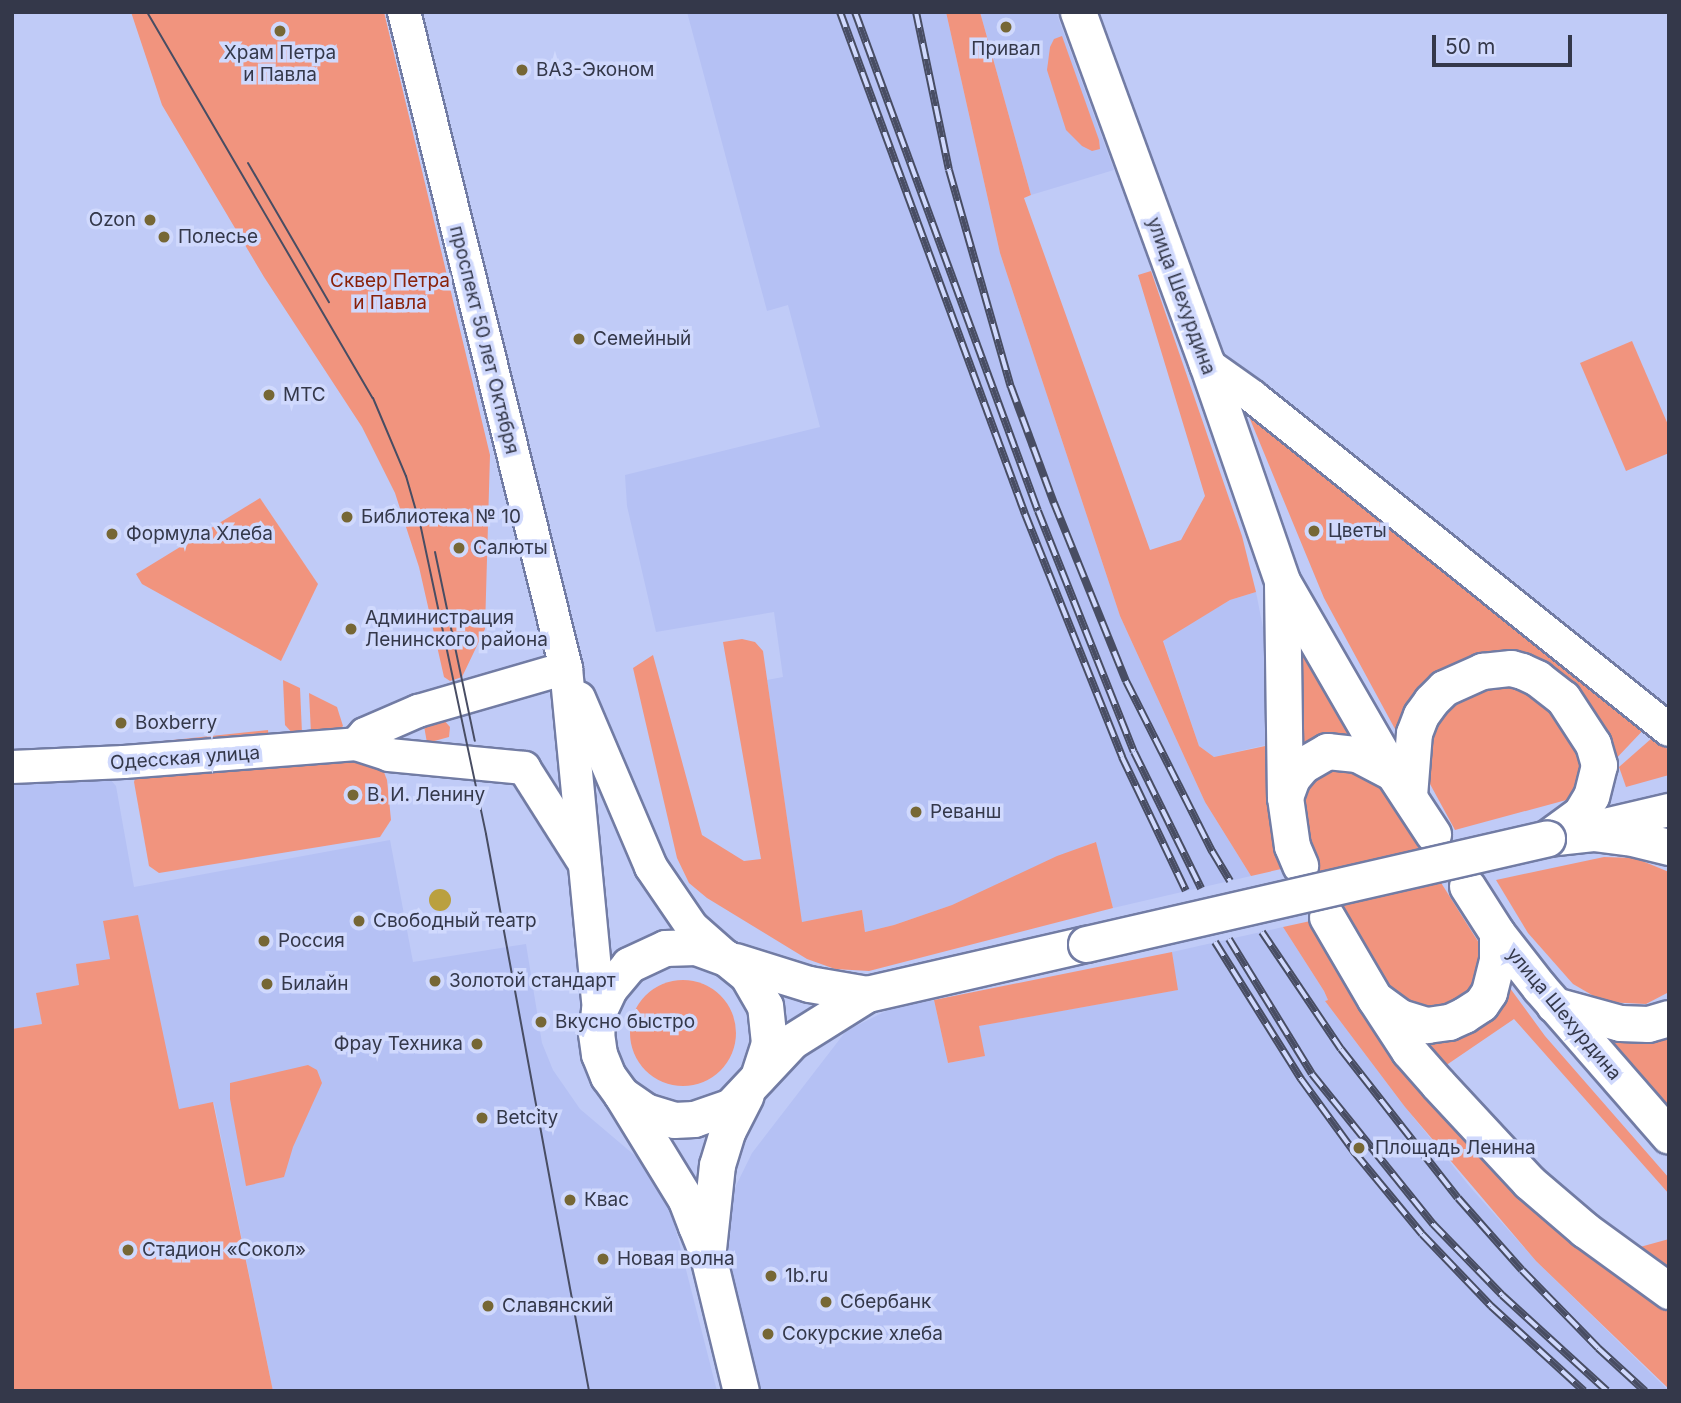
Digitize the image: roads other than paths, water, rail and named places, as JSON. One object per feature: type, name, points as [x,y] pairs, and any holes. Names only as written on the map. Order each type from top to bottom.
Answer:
[{"type":"main road","name":"улица Шехурдина","points":[[1078,12],[1207,363],[1282,581],[1433,834]]},
{"type":"main road","name":"улица Шехурдина","points":[[1282,581],[1284,797],[1292,846],[1300,864]]},
{"type":"main road","points":[[1284,797],[1292,778],[1303,765],[1327,751],[1357,754],[1373,759],[1401,784],[1414,733],[1421,715],[1431,701],[1452,683],[1482,671],[1511,668],[1522,671],[1563,698],[1593,744],[1598,765],[1591,796],[1580,814],[1547,838]]},
{"type":"main road","points":[[621,1094],[645,1111],[684,1120],[722,1111],[807,1030],[867,995],[1547,838],[1593,833],[1628,837],[1669,847]]},
{"type":"main road","name":"улица Шехурдина","points":[[1466,886],[1497,933],[1554,1005],[1669,1136]]},
{"type":"main road","points":[[1327,917],[1409,1051],[1529,1182],[1585,1230],[1669,1291]]},
{"type":"main road","points":[[1375,999],[1400,1017],[1427,1025],[1449,1023],[1464,1015],[1481,1004],[1489,992],[1497,960],[1497,933]]},
{"type":"main road","points":[[741,1391],[708,1256],[686,1200],[608,1076],[599,1054],[596,1033],[599,1010],[618,976],[650,953],[688,947],[809,984],[867,995]]},
{"type":"main road","points":[[708,1256],[720,1156],[736,1113],[754,1083],[769,1043],[765,1006],[747,975],[726,957]]},
{"type":"main road","points":[[1554,1005],[1620,1023],[1648,1024],[1669,1018]]},
{"type":"street","name":"проспект 50 лет Октября","points":[[404,12],[566,668],[599,1010]]},
{"type":"street","points":[[1207,363],[1252,396],[1669,730]]},
{"type":"street","name":"проспект 50 лет Октября","points":[[566,668],[651,867],[692,927],[726,957]]},
{"type":"street","points":[[566,668],[392,720],[365,734],[356,744],[389,755],[524,768],[586,865]]},
{"type":"street","name":"Одесская улица","points":[[12,767],[124,762],[356,744]]},
{"type":"street","points":[[1547,838],[1669,810]]},
{"type":"tram line","points":[[147,12],[373,398],[406,476],[421,528],[486,834],[589,1391]]},
{"type":"tram line","points":[[248,163],[329,302]]},
{"type":"tram line","points":[[435,552],[475,741]]},
{"type":"railway","points":[[840,12],[1025,514],[1122,757],[1186,891]]},
{"type":"railway","points":[[855,12],[1038,511],[1134,752],[1201,888]]},
{"type":"railway","points":[[916,12],[949,170],[1011,387],[1054,503],[1126,681],[1212,851],[1230,881]]},
{"type":"railway","points":[[1262,932],[1341,1049],[1458,1198],[1522,1270],[1598,1348],[1645,1391]]},
{"type":"railway","points":[[1229,939],[1312,1074],[1433,1224],[1502,1295],[1607,1391]]},
{"type":"railway","points":[[1215,942],[1301,1079],[1355,1153],[1422,1234],[1491,1306],[1584,1391]]},
{"type":"place","name":"Привал","points":[[1006,27]]},
{"type":"place","name":"Храм Петра и Павла","points":[[280,31]]},
{"type":"place","name":"ВАЗ-Эконом","points":[[522,70]]},
{"type":"place","name":"Ozon","points":[[150,220]]},
{"type":"place","name":"Полесье","points":[[164,237]]},
{"type":"place","name":"Семейный","points":[[579,339]]},
{"type":"place","name":"МТС","points":[[269,395]]},
{"type":"place","name":"Библиотека № 10","points":[[347,517]]},
{"type":"place","name":"Цветы","points":[[1314,531]]},
{"type":"place","name":"Формула Хлеба","points":[[112,534]]},
{"type":"place","name":"Салюты","points":[[459,548]]},
{"type":"place","name":"Администрация Ленинского района","points":[[351,629]]},
{"type":"place","name":"Boxberry","points":[[121,723]]},
{"type":"place","name":"В. И. Ленину","points":[[353,795]]},
{"type":"place","name":"Реванш","points":[[916,812]]},
{"type":"place","name":"Свободный театр","points":[[359,921]]},
{"type":"place","name":"Россия","points":[[264,941]]},
{"type":"place","name":"Золотой стандарт","points":[[435,981]]},
{"type":"place","name":"Билайн","points":[[267,984]]},
{"type":"place","name":"Вкусно быстро","points":[[541,1022]]},
{"type":"place","name":"Фрау Техника","points":[[477,1044]]},
{"type":"place","name":"Betcity","points":[[482,1118]]},
{"type":"place","name":"Площадь Ленина","points":[[1359,1148]]},
{"type":"place","name":"Квас","points":[[570,1200]]},
{"type":"place","name":"Стадион «Сокол»","points":[[128,1250]]},
{"type":"place","name":"Новая волна","points":[[603,1259]]},
{"type":"place","name":"1b.ru","points":[[771,1276]]},
{"type":"place","name":"Сбербанк","points":[[826,1302]]},
{"type":"place","name":"Славянский","points":[[488,1306]]},
{"type":"place","name":"Сокурские хлеба","points":[[768,1334]]},
{"type":"park label","name":"Сквер Петра и Павла","points":[[390,292]]}]
